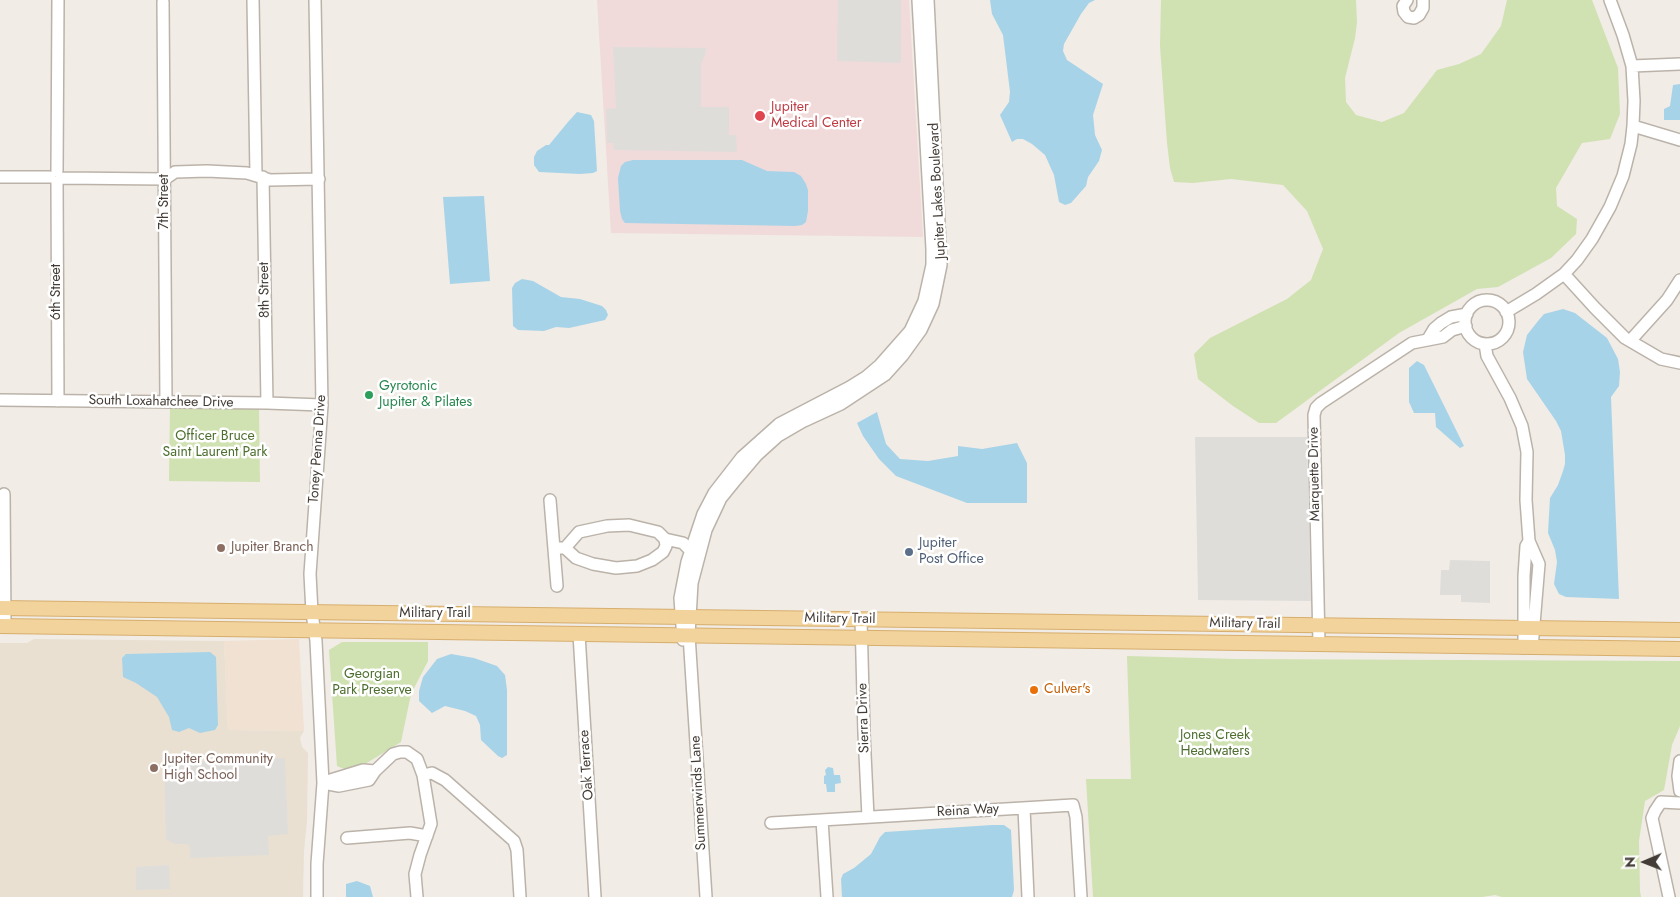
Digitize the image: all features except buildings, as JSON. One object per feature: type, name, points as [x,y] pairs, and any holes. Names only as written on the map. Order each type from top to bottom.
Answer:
[{"type":"main road","name":"Military Trail","points":[[2,608],[1680,630]]},
{"type":"main road","name":"Military Trail","points":[[2,626],[1680,649]]},
{"type":"street","name":"6th Street","points":[[58,0],[56,177],[58,401]]},
{"type":"street","name":"8th Street","points":[[253,0],[267,403]]},
{"type":"street","name":"Toney Penna Drive","points":[[315,0],[322,405],[311,554],[312,613],[316,631],[323,782],[318,897]]},
{"type":"street","name":"Jupiter Lakes Boulevard","points":[[686,618],[680,598],[690,550],[703,514],[714,493],[742,457],[779,424],[866,377],[894,350],[910,331],[924,301],[932,265],[932,249],[918,0]]},
{"type":"street","name":"Jupiter Lakes Boulevard","points":[[686,635],[686,618],[692,583],[706,530],[721,498],[757,455],[778,436],[802,422],[841,404],[885,374],[903,355],[921,330],[933,304],[942,265],[928,0]]},
{"type":"street","points":[[1407,0],[1403,6],[1404,12],[1408,17],[1414,18],[1423,8],[1423,0]]},
{"type":"street","points":[[1506,312],[1564,274],[1577,260],[1592,239],[1610,207],[1623,176],[1631,144],[1633,126],[1632,66],[1610,0]]},
{"type":"street","name":"7th Street","points":[[163,1],[166,402]]},
{"type":"street","points":[[1632,66],[1680,64]]},
{"type":"street","points":[[1633,126],[1680,140]]},
{"type":"street","points":[[0,177],[165,179],[175,172],[186,171],[231,172],[260,176],[270,180],[319,179]]},
{"type":"street","points":[[1564,274],[1595,308],[1630,341],[1661,360],[1680,362]]},
{"type":"street","points":[[1630,341],[1667,300],[1680,280]]},
{"type":"street","points":[[1489,300],[1502,306],[1506,312],[1509,324],[1504,336],[1499,341],[1485,344],[1473,339],[1469,334],[1466,326],[1467,314],[1476,304],[1489,300]]},
{"type":"street","name":"Marquette Drive","points":[[1428,339],[1434,329],[1441,323],[1451,317],[1467,314]]},
{"type":"street","name":"Marquette Drive","points":[[1319,644],[1314,415],[1316,408],[1320,403],[1412,343],[1443,337],[1452,330],[1466,326]]},
{"type":"street","points":[[1485,344],[1487,356],[1510,398],[1522,426],[1527,452],[1526,500],[1529,541],[1526,546],[1524,576],[1528,648]]},
{"type":"street","name":"South Loxahatchee Drive","points":[[0,400],[322,405]]},
{"type":"street","points":[[2,626],[4,494]]},
{"type":"street","points":[[550,500],[560,548],[557,586]]},
{"type":"street","points":[[560,548],[579,532],[607,526],[629,526],[658,532],[666,543],[680,550],[690,550]]},
{"type":"street","points":[[560,548],[576,558],[593,564],[616,568],[637,566],[652,560],[663,552],[666,543]]},
{"type":"street","name":"Sierra Drive","points":[[861,619],[868,817]]},
{"type":"street","name":"Oak Terrace","points":[[579,634],[595,897]]},
{"type":"street","name":"Summerwinds Lane","points":[[686,635],[693,689],[706,897]]},
{"type":"street","points":[[323,782],[363,770],[375,771],[393,754],[407,752],[417,759],[423,775],[432,824],[415,874],[417,897]]},
{"type":"street","points":[[1680,761],[1678,776],[1680,791]]},
{"type":"street","points":[[423,775],[432,773],[446,780],[514,841],[517,850],[520,897]]},
{"type":"street","points":[[1669,897],[1652,818],[1655,810],[1662,802],[1680,803]]},
{"type":"street","name":"Reina Way","points":[[771,823],[1073,805],[1076,817],[1081,897]]},
{"type":"street","points":[[1024,808],[1028,897]]},
{"type":"street","points":[[822,820],[827,897]]},
{"type":"street","points":[[347,838],[410,833],[428,836]]},
{"type":"shaded area","name":"Jupiter Medical Center","points":[[597,0],[909,0],[923,237],[611,233]]},
{"type":"shaded area","points":[[838,0],[901,0],[901,63],[837,61]]},
{"type":"shaded area","points":[[613,47],[706,48],[701,64],[701,107],[729,107],[729,135],[736,135],[737,152],[614,150],[613,143],[607,143],[606,109],[616,108]]},
{"type":"shaded area","points":[[1195,437],[1307,437],[1311,601],[1198,600]]},
{"type":"shaded area","points":[[1450,560],[1490,561],[1490,603],[1461,602],[1461,595],[1440,595],[1441,570],[1449,570]]},
{"type":"shaded area","name":"Jupiter Community High School","points":[[34,639],[224,641],[228,730],[304,731],[300,738],[302,747],[308,753],[303,897],[0,897],[0,643],[27,643]]},
{"type":"shaded area","points":[[299,639],[304,731],[228,730],[224,641]]},
{"type":"shaded area","points":[[285,758],[288,834],[268,836],[269,855],[190,858],[190,847],[188,844],[174,844],[166,839],[164,768],[167,763]]},
{"type":"shaded area","points":[[169,865],[170,889],[136,890],[136,867]]},
{"type":"green space","points":[[1161,0],[1356,0],[1357,22],[1355,38],[1345,78],[1346,102],[1356,115],[1382,122],[1404,113],[1437,70],[1459,64],[1481,54],[1501,26],[1507,0],[1592,0],[1618,68],[1620,114],[1610,139],[1582,143],[1556,188],[1557,206],[1577,219],[1576,234],[1551,258],[1498,287],[1477,289],[1399,333],[1276,423],[1259,423],[1198,379],[1194,354],[1210,338],[1287,299],[1311,280],[1323,249],[1307,211],[1283,185],[1231,179],[1193,183],[1174,182],[1167,143],[1160,46]]},
{"type":"green space","name":"Officer Bruce Saint Laurent Park","points":[[170,409],[259,409],[260,482],[169,481]]},
{"type":"green space","name":"Georgian Park Preserve","points":[[342,642],[428,642],[428,661],[411,694],[401,742],[352,772],[337,766],[329,650]]},
{"type":"green space","name":"Jones Creek Headwaters","points":[[1127,656],[1236,659],[1680,661],[1680,726],[1672,745],[1664,790],[1645,801],[1639,841],[1641,897],[1502,897],[1495,895],[1482,897],[1093,897],[1086,779],[1131,779]]},
{"type":"water","points":[[990,0],[1095,0],[1089,3],[1081,14],[1064,44],[1063,51],[1067,60],[1103,84],[1093,115],[1095,135],[1102,150],[1099,161],[1088,177],[1086,186],[1071,203],[1065,205],[1059,202],[1054,175],[1045,155],[1023,139],[1017,139],[1012,142],[1000,115],[1009,102],[1010,92],[1003,35],[992,14]]},
{"type":"water","points":[[1680,84],[1680,120],[1664,120],[1664,109],[1670,106],[1673,85]]},
{"type":"water","points":[[577,112],[591,115],[594,121],[597,171],[580,174],[539,172],[534,165],[534,157],[537,151],[549,145]]},
{"type":"water","points":[[633,160],[742,160],[767,171],[794,172],[801,176],[808,190],[806,222],[795,226],[625,223],[620,211],[618,178],[621,166],[625,162]]},
{"type":"water","points":[[484,196],[490,281],[450,284],[443,197]]},
{"type":"water","points":[[522,279],[533,281],[561,297],[580,299],[602,306],[608,315],[605,320],[569,328],[556,327],[544,331],[518,330],[513,326],[512,288],[515,283]]},
{"type":"water","points":[[1563,309],[1575,313],[1607,338],[1618,359],[1620,372],[1619,386],[1611,397],[1619,599],[1566,597],[1559,594],[1554,584],[1557,562],[1555,550],[1548,533],[1550,498],[1558,485],[1563,471],[1565,455],[1561,431],[1556,421],[1527,379],[1523,352],[1527,335],[1544,314]]},
{"type":"water","points":[[1417,361],[1424,365],[1464,446],[1460,448],[1436,427],[1435,413],[1414,413],[1409,402],[1409,368]]},
{"type":"water","points":[[877,412],[886,444],[900,459],[928,461],[958,456],[958,446],[982,449],[1017,443],[1027,463],[1027,503],[967,503],[896,476],[879,459],[863,436],[857,423]]},
{"type":"water","points":[[210,652],[216,657],[218,725],[215,730],[200,733],[189,728],[179,732],[172,730],[169,717],[157,697],[123,677],[122,658],[126,654]]},
{"type":"water","points":[[451,654],[474,658],[497,666],[505,675],[507,690],[507,755],[502,758],[481,740],[480,725],[476,716],[445,706],[432,713],[419,701],[419,691],[423,677],[437,659]]},
{"type":"water","points":[[828,767],[833,768],[834,775],[840,775],[841,783],[835,784],[835,792],[827,792],[826,784],[824,784],[825,770]]},
{"type":"water","points":[[1004,825],[1011,830],[1014,890],[1012,897],[842,897],[841,879],[843,874],[854,868],[871,854],[880,837],[885,832]]},
{"type":"water","points":[[357,881],[370,886],[373,897],[346,897],[346,884]]},
{"type":"place","name":"Jupiter Medical Center","points":[[760,116]]},
{"type":"place","name":"Gyrotonic Jupiter & Pilates","points":[[369,395]]},
{"type":"place","name":"Jupiter Branch","points":[[221,548]]},
{"type":"place","name":"Jupiter Post Office","points":[[909,552]]},
{"type":"place","name":"Culver's","points":[[1034,690]]},
{"type":"place","name":"Jupiter Community High School","points":[[154,768]]}]
